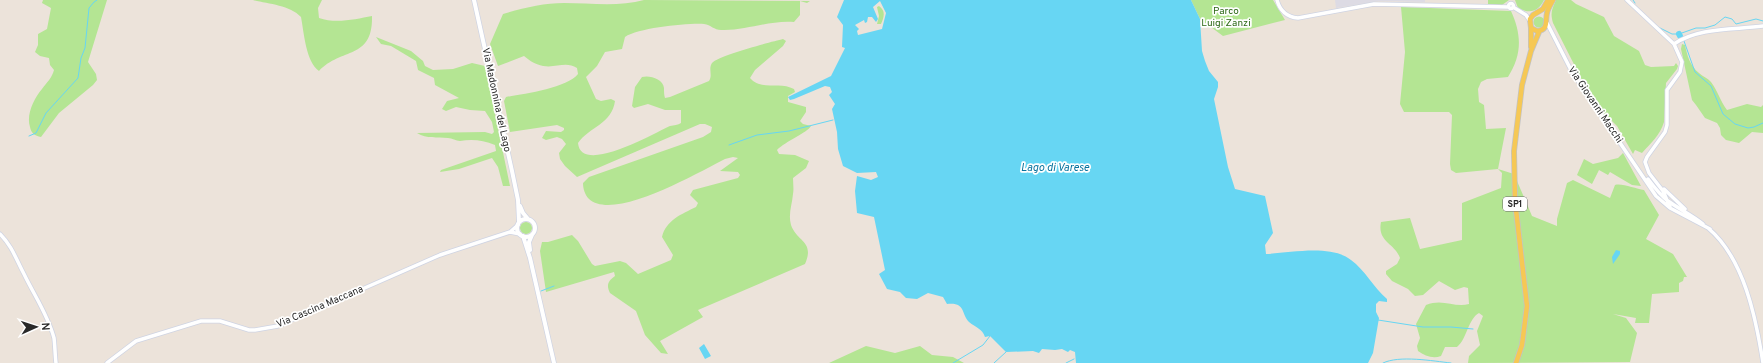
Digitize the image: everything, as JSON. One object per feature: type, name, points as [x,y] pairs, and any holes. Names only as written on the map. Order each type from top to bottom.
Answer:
[{"type":"main road","name":"Via Madonnina del Lago","points":[[474,0],[518,200],[523,213],[528,219]]},
{"type":"main road","points":[[1530,21],[1534,15],[1541,11],[1548,0]]},
{"type":"main road","name":"SP1","points":[[1516,363],[1522,345],[1527,306],[1514,194],[1516,122],[1522,85],[1531,51],[1541,31],[1547,23],[1547,13],[1552,0]]},
{"type":"main road","name":"SP1","points":[[1530,21],[1531,51]]},
{"type":"main road","points":[[1531,28],[1541,31]]},
{"type":"main road","name":"Via Madonnina del Lago","points":[[518,200],[518,224]]},
{"type":"main road","points":[[530,258],[529,242],[535,230],[535,224],[528,219],[525,219],[518,224],[517,228],[530,258],[554,363]]},
{"type":"main road","points":[[521,235],[532,235]]},
{"type":"street","points":[[1277,0],[1284,13],[1291,17],[1302,18],[1374,4],[1512,4],[1530,21]]},
{"type":"street","points":[[1628,0],[1674,44],[1680,56],[1682,68],[1678,77],[1667,90],[1667,125],[1665,132],[1645,162],[1649,173],[1660,186],[1690,214]]},
{"type":"street","points":[[1523,13],[1534,15]]},
{"type":"street","name":"Via Giovanni Macchi","points":[[1547,23],[1572,72],[1593,105],[1643,174],[1656,196],[1670,208],[1710,229]]},
{"type":"street","points":[[1674,44],[1683,38],[1699,33],[1763,26]]},
{"type":"street","points":[[1541,31],[1552,32]]},
{"type":"street","name":"Via Giovanni Macchi","points":[[1643,174],[1666,199],[1710,229],[1728,249],[1734,260],[1750,304],[1763,363]]},
{"type":"street","points":[[1660,186],[1670,208]]},
{"type":"street","name":"Via Cascina Maccana","points":[[107,363],[136,341],[201,321],[220,321],[249,330],[278,326],[440,255],[510,232],[518,224]]},
{"type":"street","name":"Via Cascina Maccana","points":[[510,232],[521,235]]},
{"type":"street","points":[[0,234],[9,243],[43,312],[54,340],[56,363]]},
{"type":"shaded area","points":[[1335,0],[1425,0],[1425,2],[1378,1],[1336,8]]},
{"type":"green space","points":[[43,0],[107,0],[88,62],[96,74],[97,80],[59,113],[41,137],[32,133],[29,117],[34,102],[51,78],[54,70],[50,65],[49,58],[40,56],[35,52],[38,45],[38,34],[47,29],[51,8],[42,3]]},
{"type":"green space","points":[[253,0],[322,0],[318,8],[319,18],[339,21],[372,16],[371,30],[367,40],[362,46],[337,58],[319,71],[311,61],[308,54],[301,17],[285,7]]},
{"type":"green space","points":[[644,0],[810,1],[807,3],[800,1],[800,15],[794,22],[776,23],[730,30],[719,30],[704,24],[686,24],[651,29],[632,34],[625,37],[622,49],[605,52],[597,66],[586,77],[596,99],[601,101],[611,99],[615,101],[610,115],[578,143],[582,152],[592,155],[605,154],[620,149],[636,143],[670,126],[681,123],[681,110],[665,110],[648,104],[634,108],[632,106],[635,87],[642,77],[652,77],[659,80],[664,88],[665,98],[670,97],[709,81],[712,63],[724,56],[783,39],[786,41],[783,46],[755,70],[750,78],[754,82],[760,84],[783,86],[794,89],[795,92],[788,96],[788,102],[806,107],[806,112],[800,121],[803,124],[811,126],[809,129],[777,150],[779,154],[795,155],[809,161],[806,168],[793,178],[790,213],[790,221],[794,231],[807,246],[808,256],[805,264],[698,310],[703,317],[660,341],[668,354],[661,353],[645,335],[636,311],[610,293],[608,285],[609,281],[615,276],[614,272],[546,292],[540,251],[542,242],[548,242],[572,235],[578,241],[592,264],[595,266],[620,261],[626,263],[638,274],[671,260],[673,255],[662,237],[667,226],[675,218],[696,207],[698,203],[690,195],[693,190],[738,178],[740,175],[738,172],[720,171],[738,158],[733,157],[725,159],[677,183],[636,200],[617,204],[601,204],[589,199],[584,192],[583,183],[589,177],[703,137],[711,132],[712,127],[705,124],[700,124],[577,177],[560,159],[559,153],[566,144],[562,139],[557,137],[546,140],[542,138],[546,131],[561,132],[564,128],[557,125],[510,132],[504,101],[506,97],[545,90],[565,83],[578,74],[577,68],[571,65],[540,65],[524,56],[498,66],[490,44],[503,14],[534,6],[549,4],[615,4]]},
{"type":"green space","name":"Parco Luigi Zanzi","points":[[1191,0],[1273,0],[1285,20],[1223,36],[1200,19]]},
{"type":"green space","points":[[1488,0],[1509,0],[1502,5],[1488,4]]},
{"type":"green space","points":[[1515,0],[1544,0],[1539,7],[1533,11],[1526,11],[1518,8]]},
{"type":"green space","points":[[1556,0],[1571,0],[1576,4],[1604,17],[1614,36],[1639,51],[1645,65],[1651,67],[1674,66],[1676,63],[1678,66],[1666,83],[1664,122],[1662,127],[1655,139],[1642,153],[1635,150],[1633,154],[1617,126],[1603,112],[1584,84],[1553,23],[1552,11]]},
{"type":"green space","points":[[879,6],[884,12],[884,17],[881,24],[877,24],[879,16],[877,7]]},
{"type":"green space","points":[[1401,7],[1511,11],[1519,37],[1518,53],[1513,69],[1508,77],[1487,79],[1481,82],[1478,89],[1479,102],[1484,105],[1486,129],[1506,128],[1498,169],[1456,173],[1451,170],[1452,115],[1449,112],[1404,112],[1400,104],[1405,52]]},
{"type":"green space","points":[[1539,16],[1543,18],[1545,22],[1543,26],[1539,28],[1535,26],[1533,22],[1535,18]]},
{"type":"green space","points":[[376,37],[411,51],[423,61],[425,66],[433,70],[453,69],[472,63],[485,66],[510,186],[503,186],[498,167],[492,158],[459,169],[440,172],[441,170],[496,151],[495,145],[478,140],[457,141],[450,138],[428,137],[417,133],[485,132],[492,134],[494,132],[492,122],[485,111],[456,107],[446,111],[442,109],[447,101],[459,98],[435,85],[434,78],[418,70],[416,61],[391,46],[381,44]]},
{"type":"green space","points":[[1682,44],[1685,45],[1693,67],[1711,82],[1727,110],[1747,104],[1761,107],[1763,105],[1763,133],[1752,132],[1739,143],[1726,140],[1721,135],[1720,128],[1717,123],[1705,118],[1692,100],[1681,49]]},
{"type":"green space","points":[[1623,153],[1641,186],[1632,185],[1610,172],[1608,175],[1599,170],[1592,184],[1577,175],[1584,159],[1593,164],[1618,158]]},
{"type":"green space","points":[[1498,169],[1514,174],[1532,216],[1557,226],[1557,219],[1567,183],[1573,180],[1610,198],[1615,185],[1625,185],[1644,190],[1659,215],[1646,239],[1673,254],[1687,277],[1684,277],[1683,281],[1679,283],[1679,292],[1652,294],[1649,323],[1635,323],[1636,318],[1613,314],[1626,318],[1637,333],[1630,362],[1468,363],[1469,356],[1480,345],[1477,331],[1483,316],[1479,313],[1472,320],[1463,339],[1457,347],[1445,347],[1441,356],[1435,357],[1426,356],[1418,351],[1417,346],[1420,338],[1416,324],[1426,305],[1438,302],[1458,305],[1469,304],[1468,288],[1464,287],[1455,290],[1439,281],[1423,295],[1415,296],[1408,289],[1392,281],[1386,274],[1386,271],[1397,264],[1400,258],[1398,253],[1384,238],[1380,229],[1381,222],[1410,218],[1420,249],[1462,240],[1462,203],[1501,188],[1502,173]]},
{"type":"green space","points":[[526,222],[530,224],[532,228],[530,232],[526,234],[522,232],[520,228],[522,224]]},
{"type":"green space","points":[[866,346],[895,353],[920,346],[932,355],[953,357],[964,363],[829,363]]},
{"type":"water","name":"Lago di Varese","points":[[844,0],[1191,0],[1200,19],[1202,51],[1205,61],[1209,71],[1218,82],[1214,99],[1228,167],[1235,189],[1265,196],[1273,233],[1265,245],[1266,254],[1322,251],[1343,255],[1356,264],[1387,299],[1387,302],[1379,301],[1376,304],[1376,312],[1379,318],[1373,353],[1368,363],[1076,363],[1075,352],[1070,350],[1068,352],[1062,349],[1042,349],[1039,353],[1033,351],[1006,352],[990,336],[985,337],[980,330],[969,322],[960,307],[953,304],[947,304],[943,297],[928,293],[917,299],[906,298],[900,292],[887,289],[879,274],[885,270],[874,217],[857,213],[855,191],[857,176],[871,180],[878,177],[876,172],[857,173],[843,166],[838,149],[837,132],[832,109],[835,104],[829,95],[832,92],[830,87],[825,86],[790,100],[788,97],[831,76],[845,48],[842,47],[843,25],[837,17]],"holes":[[[880,1],[886,13],[882,29],[858,35],[857,31],[859,29],[855,25],[864,20],[865,23],[867,22],[868,17],[872,17],[876,22],[878,19],[873,7]]]},
{"type":"water","points":[[1616,250],[1620,251],[1620,254],[1613,264],[1612,257]]},
{"type":"water","points":[[704,344],[711,356],[705,359],[699,348]]},
{"type":"waterway","points":[[29,136],[36,133],[46,113],[78,78],[81,58],[85,48],[89,8],[97,0]]},
{"type":"waterway","points":[[1658,27],[1672,34],[1679,34],[1696,28],[1705,28],[1715,25],[1725,17],[1732,19],[1736,24],[1756,19],[1763,21]]},
{"type":"waterway","points":[[1684,41],[1695,72],[1711,86],[1723,114],[1735,124],[1748,128],[1763,123]]},
{"type":"waterway","points":[[729,145],[757,135],[789,131],[833,120]]},
{"type":"waterway","points":[[541,291],[554,286]]},
{"type":"waterway","points":[[1378,320],[1423,327],[1473,329]]},
{"type":"waterway","points":[[953,363],[983,345],[990,336]]},
{"type":"waterway","points":[[994,363],[1006,352]]},
{"type":"waterway","points":[[1066,363],[1074,359]]},
{"type":"waterway","points":[[1383,363],[1398,359],[1451,363]]}]
